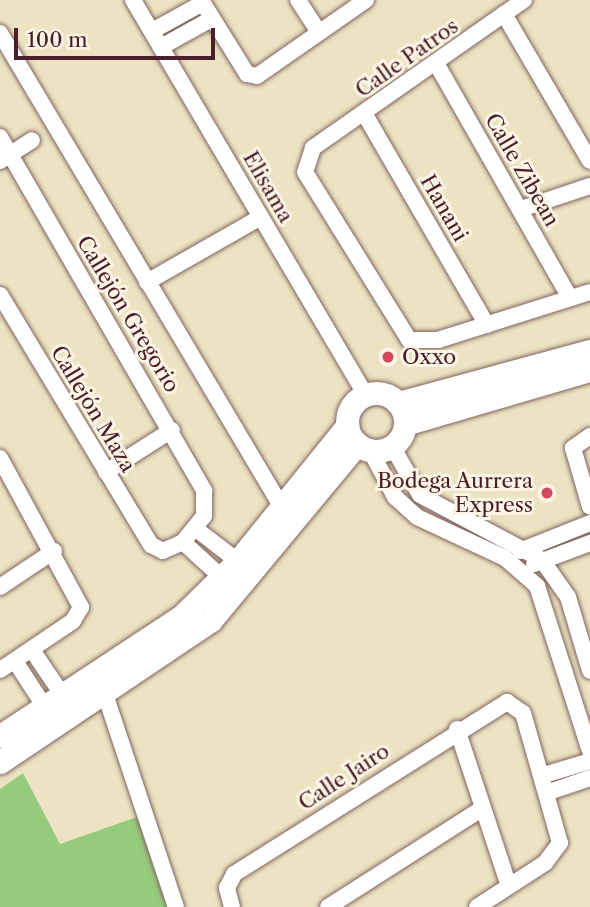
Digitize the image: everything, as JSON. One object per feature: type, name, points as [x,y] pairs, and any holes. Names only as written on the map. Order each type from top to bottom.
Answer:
[{"type":"street","name":"Elisama","points":[[133,0],[366,395]]},
{"type":"street","points":[[299,0],[319,32]]},
{"type":"street","points":[[152,31],[202,2],[247,74],[257,76],[366,0]]},
{"type":"street","name":"Calle Patros","points":[[487,325],[426,343],[400,333],[305,172],[313,148],[524,0]]},
{"type":"street","points":[[504,14],[590,162]]},
{"type":"street","points":[[161,47],[211,19]]},
{"type":"street","points":[[0,33],[280,504]]},
{"type":"street","name":"Calle Zibean","points":[[436,63],[522,209],[570,298]]},
{"type":"street","name":"Hanani","points":[[364,114],[487,325]]},
{"type":"street","name":"Callejón Gregorio","points":[[0,137],[5,158],[172,430],[204,491],[200,523]]},
{"type":"street","points":[[5,158],[32,140]]},
{"type":"street","points":[[522,209],[590,186]]},
{"type":"street","points":[[147,282],[261,217]]},
{"type":"street","points":[[487,325],[590,292]]},
{"type":"street","name":"Callejón Maza","points":[[0,295],[151,545],[163,551],[183,542]]},
{"type":"street","points":[[0,762],[60,710],[238,576],[280,504],[401,414],[590,351]]},
{"type":"street","points":[[401,414],[590,370]]},
{"type":"street","points":[[401,414],[383,394],[366,395],[354,404],[366,441],[395,497],[417,517],[505,558],[522,569],[548,606],[590,751]]},
{"type":"street","points":[[106,472],[172,430]]},
{"type":"street","points":[[590,436],[573,449],[590,507]]},
{"type":"street","points":[[366,441],[420,495],[527,548],[541,560],[568,597],[590,671]]},
{"type":"street","points":[[0,736],[104,694],[181,643],[238,576],[366,441]]},
{"type":"street","points":[[0,458],[80,599],[78,615],[0,670]]},
{"type":"street","points":[[200,523],[238,576],[183,542],[200,523]]},
{"type":"street","points":[[505,558],[590,523]]},
{"type":"street","points":[[522,569],[590,543]]},
{"type":"street","points":[[0,587],[54,551]]},
{"type":"street","points":[[32,650],[60,710]]},
{"type":"street","points":[[15,661],[60,710]]},
{"type":"street","points":[[104,694],[176,907]]},
{"type":"street","name":"Calle Jairo","points":[[230,902],[234,873],[498,703],[523,713],[544,775]]},
{"type":"street","points":[[457,729],[481,809],[509,886]]},
{"type":"street","points":[[477,907],[545,863],[560,844],[544,775],[590,761]]},
{"type":"street","points":[[549,792],[590,778]]},
{"type":"street","points":[[328,907],[481,809]]},
{"type":"green space","points":[[23,773],[60,844],[137,817],[167,907],[0,907],[0,789]]},
{"type":"place","name":"Oxxo","points":[[388,357]]},
{"type":"place","name":"Bodega Aurrera Express","points":[[547,493]]}]
